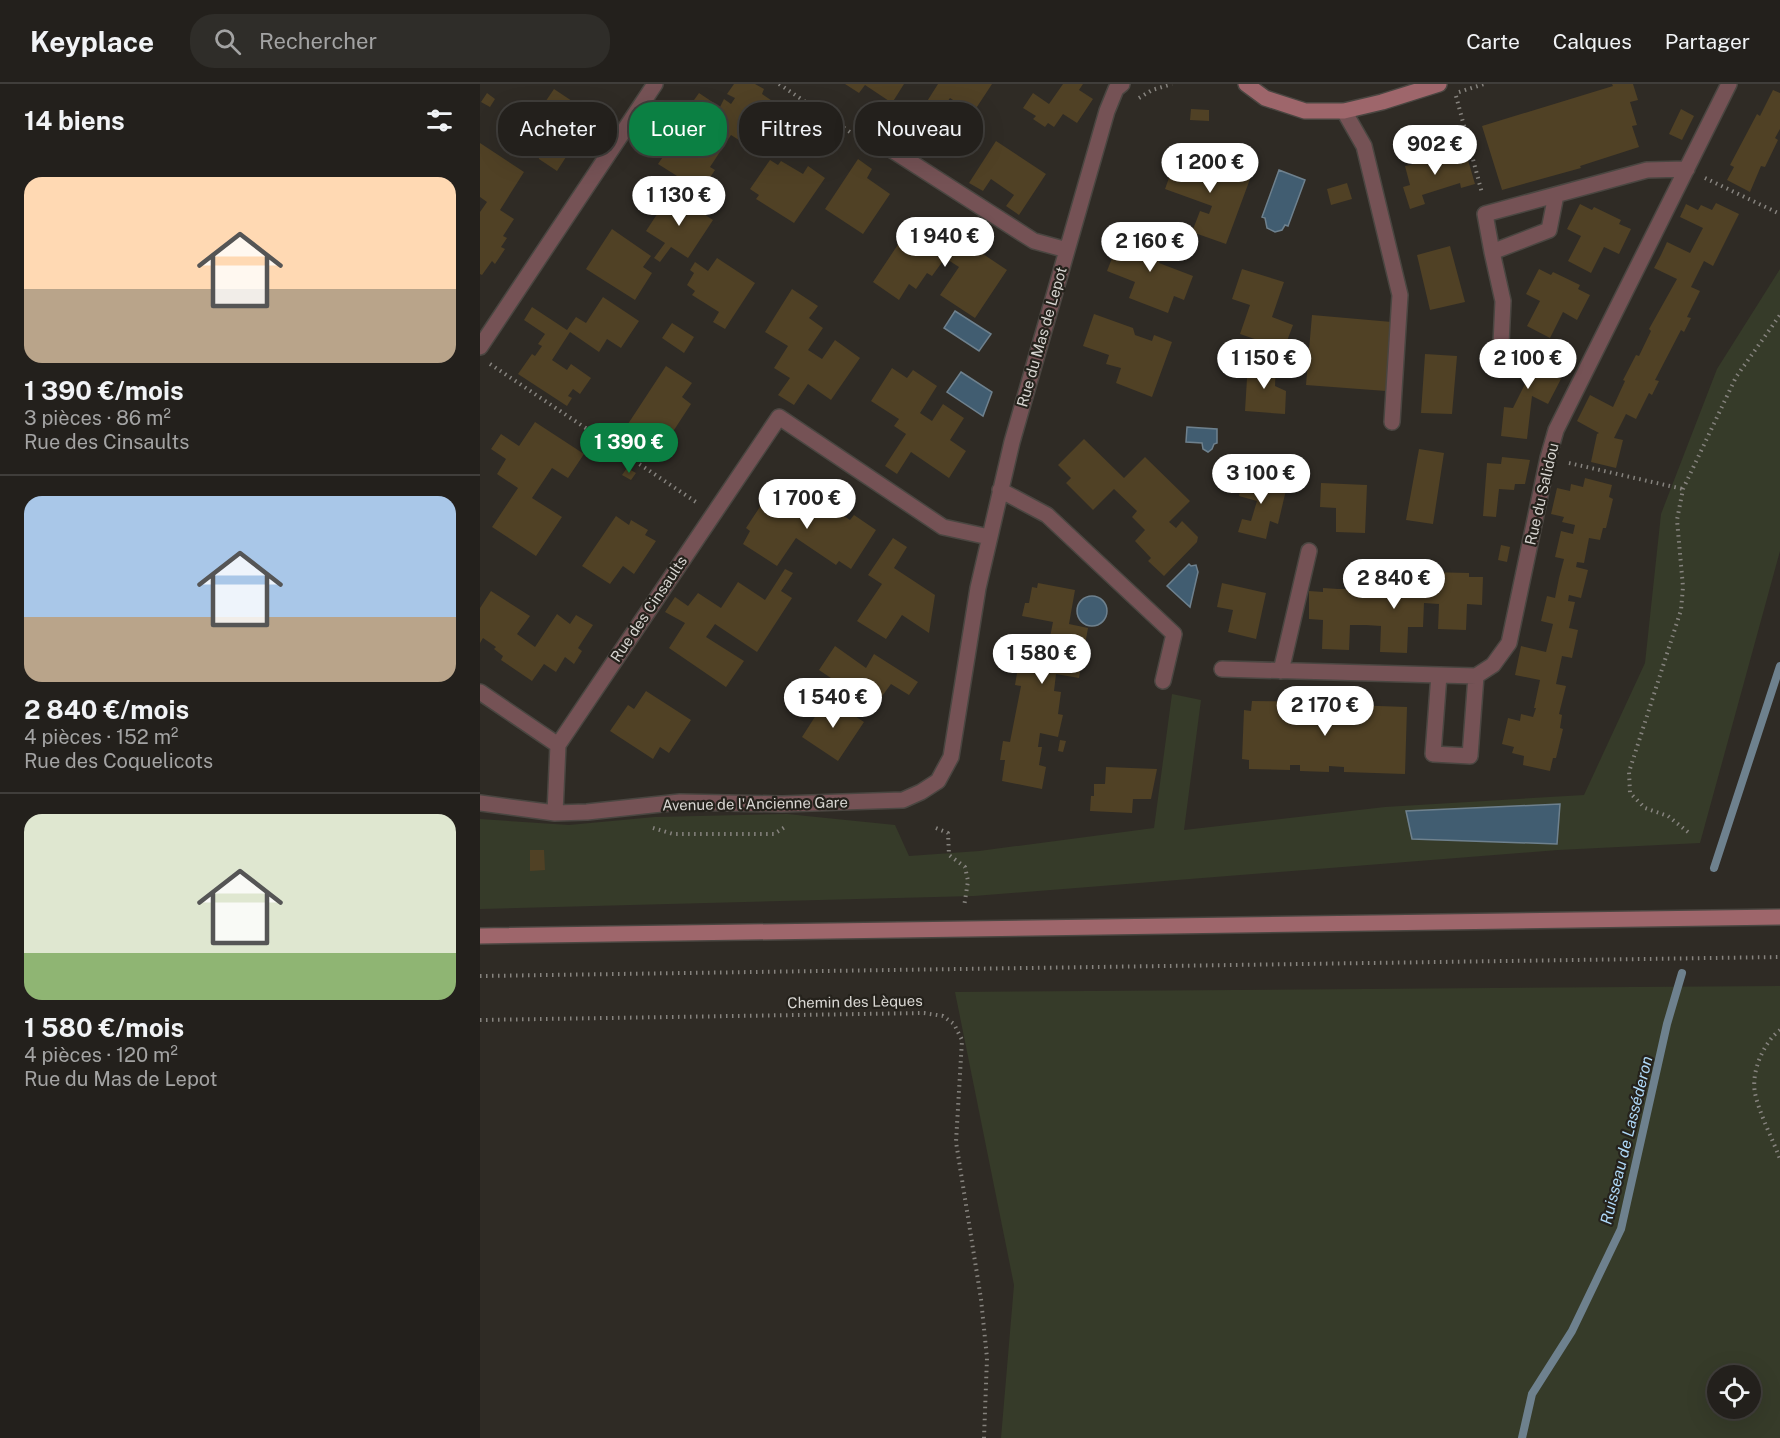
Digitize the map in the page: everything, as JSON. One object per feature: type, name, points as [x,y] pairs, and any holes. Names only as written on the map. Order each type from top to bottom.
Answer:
[{"type":"main road","points":[[1246,84],[1265,98],[1305,111],[1344,111],[1439,84]]},
{"type":"main road","points":[[480,936],[1780,917]]},
{"type":"street","points":[[480,347],[655,84]]},
{"type":"street","name":"Rue du Mas de Lepot","points":[[921,792],[938,781],[951,757],[978,588],[1012,442],[1107,111],[1116,89],[1122,84]]},
{"type":"street","name":"Rue du Salidou","points":[[1476,676],[1493,665],[1509,643],[1556,430],[1729,84]]},
{"type":"street","points":[[1344,111],[1364,146],[1400,295],[1392,422]]},
{"type":"street","points":[[901,156],[1034,241],[1067,250]]},
{"type":"street","points":[[1501,344],[1503,301],[1485,214],[1647,170],[1687,169]]},
{"type":"street","points":[[1492,252],[1549,230],[1556,195]]},
{"type":"street","name":"Rue des Cinsaults","points":[[558,745],[779,417],[944,526],[989,537]]},
{"type":"street","points":[[1000,490],[1047,515],[1174,633],[1163,681]]},
{"type":"street","points":[[1281,671],[1309,551]]},
{"type":"street","points":[[1222,669],[1476,676],[1470,756],[1433,754],[1439,675]]},
{"type":"street","points":[[480,692],[558,745],[555,813]]},
{"type":"street","name":"Avenue de l'Ancienne Gare","points":[[480,802],[555,813],[587,812],[680,802],[870,802],[903,800],[921,792]]},
{"type":"path","points":[[779,84],[855,134]]},
{"type":"path","points":[[1136,101],[1152,90],[1172,84]]},
{"type":"path","points":[[1453,84],[1482,192],[1485,214]]},
{"type":"path","points":[[1687,169],[1780,214]]},
{"type":"path","points":[[1688,832],[1668,816],[1645,808],[1630,793],[1629,772],[1681,610],[1683,587],[1677,520],[1683,489],[1736,377],[1780,315]]},
{"type":"path","points":[[490,364],[714,514]]},
{"type":"path","points":[[1548,458],[1683,489]]},
{"type":"path","points":[[644,825],[673,834],[774,834],[789,824]]},
{"type":"path","points":[[936,828],[948,833],[949,855],[965,867],[968,881],[961,929]]},
{"type":"path","points":[[480,976],[1780,957]]},
{"type":"path","name":"Chemin des Lèques","points":[[480,1020],[924,1013],[943,1016],[954,1024],[962,1040],[956,1142],[981,1299],[987,1358],[984,1438]]},
{"type":"path","points":[[1780,1030],[1763,1051],[1756,1066],[1755,1092],[1780,1159]]},
{"type":"green space","points":[[1780,269],[1780,551],[1700,843],[1558,850],[974,896],[480,909],[480,819],[569,825],[655,817],[787,814],[895,825],[909,856],[979,851],[1154,828],[1172,694],[1201,700],[1184,830],[1385,807],[1584,795],[1645,663],[1661,514],[1717,369]]},
{"type":"green space","points":[[1780,986],[1780,1438],[1001,1438],[1014,1285],[955,992]]},
{"type":"water","points":[[1279,170],[1305,180],[1288,226],[1285,225],[1282,230],[1275,232],[1267,228],[1265,218],[1262,217]]},
{"type":"water","points":[[955,311],[991,334],[979,351],[944,328]]},
{"type":"water","points":[[961,372],[992,392],[983,416],[947,392]]},
{"type":"water","points":[[1187,427],[1217,429],[1217,443],[1208,452],[1203,449],[1202,443],[1186,442]]},
{"type":"water","points":[[1189,564],[1196,565],[1198,572],[1190,607],[1167,586]]},
{"type":"water","points":[[1092,596],[1103,600],[1107,611],[1103,622],[1092,626],[1081,622],[1077,611],[1081,600]]},
{"type":"water","points":[[1560,804],[1557,844],[1412,839],[1406,811]]},
{"type":"building","points":[[734,84],[755,84],[764,89],[762,94],[774,102],[739,102],[739,140],[731,135],[727,141],[727,102],[722,102],[724,99],[731,104],[735,98],[727,94]]},
{"type":"building","points":[[845,84],[904,84],[893,102],[865,85],[859,93]]},
{"type":"building","points":[[938,84],[992,84],[980,102],[956,102],[950,98],[947,102],[927,102]]},
{"type":"building","points":[[1063,84],[1083,84],[1079,90],[1093,99],[1077,123],[1063,114],[1054,127],[1048,123],[1045,127],[1033,119],[1036,116],[1023,108],[1033,93],[1049,104]]},
{"type":"building","points":[[1612,84],[1633,84],[1638,100],[1630,102],[1637,125],[1632,126],[1639,147],[1580,166],[1581,168],[1502,190],[1482,126],[1613,86]]},
{"type":"building","points":[[554,89],[574,102],[545,102]]},
{"type":"building","points":[[1773,90],[1780,93],[1780,129],[1775,138],[1778,140],[1765,167],[1761,166],[1750,192],[1727,180],[1734,167],[1730,165],[1757,114],[1760,116]]},
{"type":"building","points":[[487,93],[495,99],[490,107],[481,102]]},
{"type":"building","points":[[699,93],[712,102],[693,102]]},
{"type":"building","points":[[1191,109],[1209,110],[1209,121],[1190,120]]},
{"type":"building","points":[[1681,109],[1694,116],[1682,140],[1669,134]]},
{"type":"building","points":[[996,141],[1046,174],[1019,215],[1006,206],[1014,195],[991,179],[983,191],[969,183]]},
{"type":"building","points":[[480,143],[524,172],[500,210],[514,219],[503,236],[507,238],[501,247],[505,249],[495,264],[492,261],[482,275],[480,274],[480,212],[487,202],[480,197]]},
{"type":"building","points":[[1440,149],[1442,155],[1451,153],[1454,164],[1468,160],[1475,184],[1461,188],[1460,183],[1422,195],[1425,204],[1410,209],[1403,187],[1410,185],[1405,166],[1415,164],[1413,157]]},
{"type":"building","points":[[1178,153],[1211,164],[1212,160],[1229,166],[1227,170],[1250,179],[1226,244],[1192,232],[1200,211],[1209,214],[1212,206],[1165,189]]},
{"type":"building","points":[[538,156],[567,156],[557,171],[539,159]]},
{"type":"building","points":[[663,156],[717,156],[710,167],[715,170],[701,191],[658,164]]},
{"type":"building","points":[[858,159],[872,169],[867,178],[890,194],[863,234],[825,209]]},
{"type":"building","points":[[770,160],[778,165],[781,161],[803,174],[808,166],[825,178],[794,223],[756,199],[759,195],[750,189]]},
{"type":"building","points":[[1347,183],[1352,199],[1331,205],[1327,189]]},
{"type":"building","points":[[671,193],[713,220],[688,258],[671,247],[660,262],[654,258],[665,243],[646,231]]},
{"type":"building","points":[[1716,203],[1739,214],[1713,266],[1704,261],[1691,287],[1700,291],[1687,317],[1691,318],[1684,332],[1681,330],[1655,380],[1659,381],[1652,395],[1649,393],[1636,419],[1626,414],[1614,438],[1623,440],[1616,468],[1591,462],[1599,433],[1577,421],[1590,395],[1613,407],[1625,381],[1623,380],[1636,355],[1639,356],[1651,331],[1649,329],[1677,279],[1654,268],[1667,242],[1690,253],[1703,228],[1680,217],[1686,204],[1698,210],[1701,205],[1712,210]]},
{"type":"building","points":[[1580,204],[1592,210],[1594,207],[1621,220],[1619,224],[1631,229],[1619,254],[1604,247],[1591,273],[1568,261],[1581,236],[1567,229]]},
{"type":"building","points":[[972,217],[988,227],[974,248],[1007,270],[975,318],[940,295],[959,267],[945,258],[932,276],[927,273],[916,289],[909,284],[899,300],[873,282],[907,231],[934,248],[941,237],[953,245]]},
{"type":"building","points":[[612,229],[651,256],[643,267],[652,273],[635,300],[586,269]]},
{"type":"building","points":[[1139,231],[1167,241],[1159,263],[1193,276],[1184,300],[1174,296],[1168,313],[1129,298],[1135,282],[1107,271],[1118,243],[1133,248]]},
{"type":"building","points":[[1450,246],[1465,302],[1430,310],[1417,255]]},
{"type":"building","points":[[717,258],[755,283],[725,329],[713,322],[719,312],[692,295],[695,291],[687,285],[694,273],[690,270],[695,262],[708,271]]},
{"type":"building","points":[[1242,269],[1284,282],[1272,317],[1293,325],[1284,349],[1240,334],[1250,305],[1232,299]]},
{"type":"building","points":[[1539,269],[1551,275],[1553,272],[1580,285],[1578,289],[1590,295],[1577,320],[1563,312],[1550,338],[1527,326],[1540,301],[1526,294]]},
{"type":"building","points":[[792,289],[818,306],[809,318],[823,328],[808,350],[822,359],[835,340],[860,358],[831,400],[808,384],[794,405],[778,395],[790,378],[774,368],[788,346],[765,332]]},
{"type":"building","points":[[603,297],[639,321],[621,348],[607,339],[599,352],[570,332],[552,360],[567,370],[571,364],[591,378],[580,394],[573,389],[568,396],[572,398],[567,406],[518,374],[532,354],[535,356],[542,346],[538,344],[545,334],[524,320],[532,307],[567,330],[576,317],[586,323]]},
{"type":"building","points":[[1094,314],[1133,328],[1135,335],[1152,341],[1154,335],[1172,342],[1152,397],[1116,383],[1121,368],[1106,364],[1109,355],[1083,346]]},
{"type":"building","points":[[1312,315],[1392,322],[1386,391],[1306,385]]},
{"type":"building","points":[[672,323],[694,337],[684,353],[662,338]]},
{"type":"building","points":[[1521,342],[1545,354],[1541,361],[1552,367],[1549,372],[1561,379],[1548,404],[1532,396],[1527,439],[1501,436],[1504,407],[1513,408],[1528,378],[1508,368]]},
{"type":"building","points":[[1425,354],[1457,356],[1452,414],[1421,413]]},
{"type":"building","points":[[1248,362],[1276,363],[1275,386],[1286,391],[1285,414],[1245,411]]},
{"type":"building","points":[[666,366],[692,383],[682,397],[691,404],[661,450],[626,427]]},
{"type":"building","points":[[892,368],[907,378],[913,370],[937,386],[920,413],[932,421],[943,404],[964,418],[950,440],[966,451],[949,478],[911,452],[897,474],[885,466],[906,434],[894,426],[899,419],[871,401]]},
{"type":"building","points":[[535,422],[584,454],[568,478],[552,468],[532,498],[562,517],[536,556],[492,527],[518,488],[497,474],[506,459],[491,449],[501,434],[519,446]]},
{"type":"building","points":[[1084,439],[1124,478],[1145,457],[1190,501],[1169,522],[1176,528],[1182,521],[1198,537],[1197,542],[1164,576],[1148,561],[1151,558],[1135,541],[1145,530],[1132,517],[1137,511],[1114,489],[1093,510],[1066,483],[1071,478],[1058,465]]},
{"type":"building","points":[[1419,449],[1444,453],[1433,524],[1406,520]]},
{"type":"building","points":[[1502,457],[1530,460],[1525,484],[1515,484],[1514,490],[1499,489],[1496,517],[1483,516],[1487,463],[1501,464]]},
{"type":"building","points":[[627,468],[636,473],[631,480],[622,475]]},
{"type":"building","points":[[1245,471],[1262,475],[1260,484],[1286,490],[1278,524],[1270,521],[1266,539],[1238,532],[1242,519],[1251,521],[1257,501],[1239,496]]},
{"type":"building","points":[[1585,478],[1612,485],[1609,497],[1613,499],[1606,528],[1603,528],[1600,540],[1589,538],[1584,563],[1577,562],[1576,567],[1588,570],[1581,598],[1569,595],[1568,601],[1575,602],[1569,628],[1578,630],[1572,658],[1562,656],[1556,684],[1566,686],[1559,714],[1562,715],[1560,728],[1563,729],[1556,758],[1553,758],[1550,771],[1523,765],[1524,756],[1512,753],[1514,747],[1502,744],[1508,718],[1520,721],[1521,714],[1533,717],[1536,708],[1534,708],[1540,680],[1515,675],[1521,646],[1546,652],[1553,624],[1541,621],[1547,596],[1555,598],[1564,559],[1555,557],[1561,531],[1573,534],[1575,525],[1562,522],[1564,517],[1551,514],[1557,488],[1570,491],[1571,484],[1583,487]]},
{"type":"building","points":[[1321,483],[1367,485],[1365,533],[1336,532],[1336,508],[1320,507]]},
{"type":"building","points":[[773,487],[812,512],[826,492],[840,501],[835,510],[850,520],[854,515],[876,530],[851,569],[839,561],[836,565],[796,538],[777,566],[743,544],[750,531],[746,528]]},
{"type":"building","points":[[616,516],[629,525],[631,520],[648,530],[645,535],[656,541],[634,574],[623,566],[610,584],[582,566]]},
{"type":"building","points":[[893,538],[907,547],[894,568],[935,595],[929,633],[902,615],[886,639],[857,621],[882,584],[868,575]]},
{"type":"building","points":[[1501,545],[1510,547],[1507,562],[1498,560]]},
{"type":"building","points":[[785,569],[793,573],[781,591],[792,598],[757,652],[715,624],[706,637],[744,661],[726,687],[669,648],[685,623],[665,612],[675,597],[688,606],[698,593],[721,608],[738,582],[765,600]]},
{"type":"building","points":[[1425,572],[1469,573],[1469,577],[1483,577],[1482,605],[1467,604],[1466,630],[1438,629],[1439,604],[1424,603],[1423,627],[1408,627],[1407,653],[1380,652],[1381,626],[1366,625],[1350,625],[1349,650],[1322,649],[1323,620],[1309,619],[1309,591],[1323,592],[1323,588],[1353,589],[1353,593],[1380,594],[1380,590],[1411,591],[1411,595],[1424,596]]},
{"type":"building","points":[[1038,583],[1075,590],[1069,624],[1088,628],[1079,678],[1056,674],[1054,691],[1061,692],[1058,714],[1063,715],[1058,737],[1040,733],[1038,747],[1042,747],[1039,765],[1046,767],[1042,789],[1002,781],[1005,760],[1000,760],[1003,741],[1010,742],[1021,686],[1015,685],[1018,667],[1010,666],[1012,653],[1035,657],[1032,670],[1043,672],[1053,622],[1022,616],[1025,603],[1029,603],[1032,587],[1037,588]]},
{"type":"building","points":[[1222,583],[1266,593],[1256,639],[1228,632],[1233,610],[1217,607]]},
{"type":"building","points":[[491,591],[530,616],[517,634],[535,647],[557,614],[570,624],[576,615],[593,625],[578,648],[582,651],[574,664],[565,657],[556,672],[544,664],[532,681],[501,660],[503,656],[494,649],[496,647],[483,638],[480,643],[480,608]]},
{"type":"building","points":[[835,646],[866,668],[874,654],[918,682],[909,695],[891,684],[874,707],[819,670]]},
{"type":"building","points":[[646,691],[691,720],[669,753],[660,747],[653,759],[610,731],[628,705],[634,709]]},
{"type":"building","points":[[827,698],[864,722],[838,761],[802,737]]},
{"type":"building","points":[[1252,701],[1407,707],[1405,774],[1344,772],[1344,767],[1329,766],[1329,772],[1300,771],[1300,765],[1290,765],[1290,770],[1249,769],[1249,760],[1242,759],[1244,710],[1251,711]]},
{"type":"building","points":[[1060,740],[1066,741],[1063,752],[1058,751]]},
{"type":"building","points":[[1106,767],[1157,769],[1151,799],[1133,799],[1132,813],[1090,811],[1094,784],[1105,784]]},
{"type":"building","points":[[530,850],[544,850],[545,870],[530,871]]},
{"type":"waterway","name":"Ruisseau de Lasséderon","points":[[1714,868],[1780,666]]},
{"type":"waterway","name":"Ruisseau de Lasséderon","points":[[1522,1438],[1532,1394],[1572,1331],[1621,1229],[1667,1024],[1682,973]]}]
